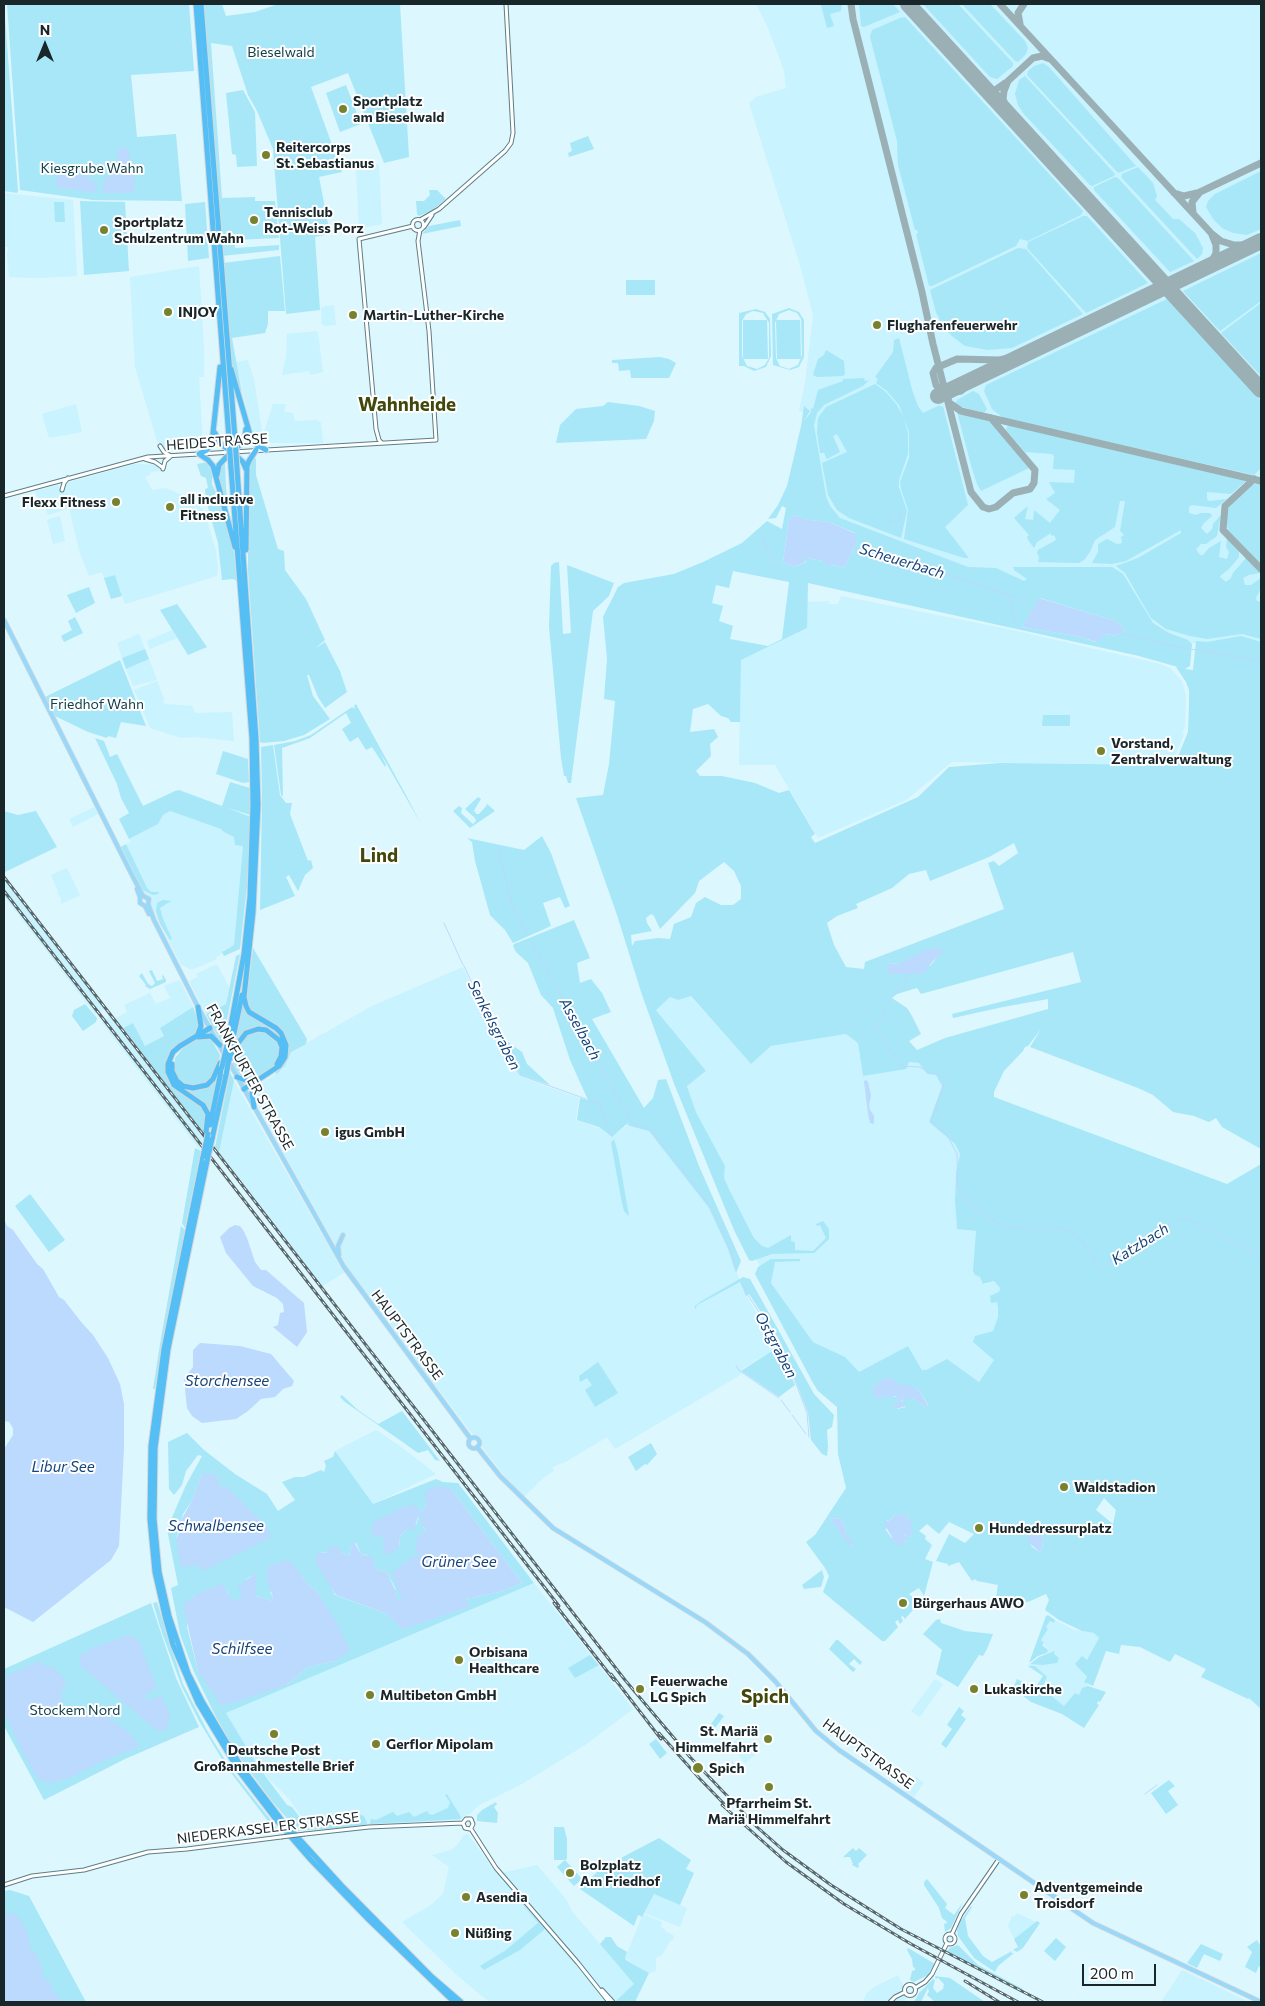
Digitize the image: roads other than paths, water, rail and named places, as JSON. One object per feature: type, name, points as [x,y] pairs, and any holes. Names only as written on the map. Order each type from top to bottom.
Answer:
[{"type":"highway","points":[[196,4],[218,266],[231,371],[246,426],[254,442],[266,450]]},
{"type":"highway","points":[[201,4],[217,255]]},
{"type":"highway","points":[[218,266],[222,354],[232,439]]},
{"type":"highway","points":[[226,338],[252,738],[254,805],[248,943]]},
{"type":"highway","points":[[222,354],[215,430],[210,446],[199,454],[213,466],[218,480],[240,570]]},
{"type":"highway","points":[[218,480],[219,465],[244,441],[246,426]]},
{"type":"highway","points":[[215,430],[219,442],[243,462],[247,475]]},
{"type":"highway","points":[[245,578],[247,475],[249,461],[256,450]]},
{"type":"highway","points":[[220,1044],[211,1036],[198,1036],[179,1049],[172,1059],[172,1071],[177,1080],[183,1086],[193,1088],[207,1085],[213,1079],[232,1044],[248,943],[256,857],[257,753],[245,578],[234,469]]},
{"type":"highway","points":[[244,1088],[279,1066],[285,1057],[286,1045],[281,1033],[276,1028],[254,1016],[246,1006],[244,997],[247,969],[246,953]]},
{"type":"highway","points":[[247,969],[226,1075],[205,1147],[205,1159],[164,1349],[151,1446],[149,1495],[152,1545],[160,1595],[169,1631],[184,1674],[224,1750],[278,1822],[317,1866],[369,1920],[454,2002]]},
{"type":"highway","points":[[198,1007],[201,1026],[198,1036]]},
{"type":"highway","points":[[209,1135],[208,1114],[203,1105],[174,1085],[168,1072],[168,1064],[173,1052],[210,1029]]},
{"type":"highway","points":[[232,1044],[246,1032],[258,1029],[271,1032],[279,1040],[282,1047],[279,1060],[271,1070],[256,1081],[248,1081],[237,1077]]},
{"type":"highway","points":[[221,1065],[205,1159],[168,1349],[155,1448],[154,1519],[159,1572],[168,1616],[188,1673],[216,1727],[248,1776],[281,1820],[342,1886],[432,1977],[460,2002]]},
{"type":"highway","points":[[254,1107],[252,1094],[256,1081]]},
{"type":"main road","points":[[422,229],[433,214],[508,148],[513,137],[506,4]]},
{"type":"main road","points":[[413,226],[414,221],[433,214]]},
{"type":"main road","points":[[420,220],[424,223],[422,229]]},
{"type":"main road","points":[[382,444],[378,440],[377,433],[359,239],[413,226],[415,229],[422,229]]},
{"type":"main road","name":"HEIDESTRASSE","points":[[4,496],[142,458],[436,440],[429,330],[418,240],[422,229]]},
{"type":"main road","points":[[372,444],[376,440],[377,433]]},
{"type":"main road","points":[[142,458],[155,462],[162,468],[165,461],[172,456],[164,452],[160,446]]},
{"type":"main road","points":[[62,490],[68,478]]},
{"type":"main road","points":[[4,620],[142,896],[149,899],[146,905],[140,903],[142,896]]},
{"type":"main road","name":"FRANKFURTER STRASSE","points":[[146,905],[210,1029],[331,1242]]},
{"type":"main road","points":[[339,1257],[338,1246],[342,1235]]},
{"type":"main road","name":"HAUPTSTRASSE","points":[[331,1242],[360,1290],[470,1438]]},
{"type":"main road","name":"HAUPTSTRASSE","points":[[470,1438],[478,1439],[479,1444],[477,1447]]},
{"type":"main road","name":"HAUPTSTRASSE","points":[[470,1438],[468,1441],[469,1446],[477,1447]]},
{"type":"main road","name":"HAUPTSTRASSE","points":[[477,1447],[500,1476],[553,1528],[713,1627],[766,1671],[812,1727],[825,1739],[1093,1923],[1261,2002]]},
{"type":"main road","points":[[470,1828],[474,1824],[471,1819],[466,1819],[463,1823],[465,1828],[470,1828],[499,1872],[611,2002]]},
{"type":"main road","name":"NIEDERKASSELER STRASSE","points":[[4,1885],[32,1876],[78,1871],[148,1852],[186,1850],[369,1827],[463,1823]]},
{"type":"main road","points":[[948,1943],[945,1937],[952,1934],[961,1914],[998,1859]]},
{"type":"main road","points":[[948,1943],[951,1944],[955,1941],[955,1937],[952,1934]]},
{"type":"main road","points":[[905,1992],[912,1995],[915,1992],[915,1988],[932,1975],[948,1943]]},
{"type":"main road","points":[[890,2002],[905,1992],[906,1987],[909,1985],[915,1988]]},
{"type":"water","points":[[127,147],[135,174],[134,191],[131,193],[103,192],[102,186],[118,160],[116,150]]},
{"type":"water","points":[[66,170],[81,172],[96,184],[97,191],[91,192],[56,187],[56,180],[61,172]]},
{"type":"water","points":[[795,515],[809,520],[829,522],[856,534],[856,544],[844,568],[835,565],[830,566],[822,561],[809,558],[794,567],[783,562],[789,519]]},
{"type":"water","points":[[1039,598],[1115,621],[1125,629],[1117,636],[1105,634],[1097,642],[1081,637],[1022,627]]},
{"type":"water","points":[[940,948],[943,953],[933,961],[923,974],[889,974],[887,968],[889,964],[901,963],[927,949]]},
{"type":"water","points":[[866,1080],[871,1096],[869,1105],[874,1116],[874,1124],[870,1123],[868,1113],[864,1081]]},
{"type":"water","name":"Libur See","points":[[4,1219],[7,1226],[13,1230],[37,1264],[43,1269],[59,1297],[64,1300],[93,1335],[108,1358],[120,1384],[124,1404],[124,1448],[119,1546],[111,1560],[33,1622],[4,1607],[4,1449],[13,1435],[13,1428],[9,1422],[4,1421]]},
{"type":"water","points":[[235,1225],[240,1226],[243,1230],[255,1262],[261,1270],[266,1270],[304,1303],[307,1332],[297,1347],[273,1327],[278,1325],[280,1313],[284,1312],[283,1304],[277,1298],[253,1286],[226,1253],[220,1237]]},
{"type":"water","name":"Storchensee","points":[[200,1343],[240,1346],[271,1354],[294,1381],[292,1386],[283,1389],[275,1397],[261,1399],[236,1419],[202,1423],[192,1416],[187,1408],[184,1379],[193,1367],[193,1350]]},
{"type":"water","points":[[885,1378],[893,1379],[899,1385],[906,1385],[919,1390],[928,1406],[926,1407],[912,1398],[902,1400],[901,1402],[906,1406],[896,1409],[893,1406],[900,1400],[895,1396],[875,1398],[872,1392],[874,1386]]},
{"type":"water","name":"Schwalbensee","points":[[202,1474],[213,1474],[220,1480],[218,1486],[227,1487],[268,1528],[270,1538],[202,1571],[198,1565],[181,1567],[176,1539],[180,1530],[178,1526],[191,1502]]},
{"type":"water","name":"Grüner See","points":[[438,1486],[451,1489],[522,1583],[500,1592],[466,1599],[469,1607],[402,1629],[387,1614],[336,1595],[315,1561],[317,1553],[327,1553],[329,1546],[340,1548],[341,1552],[349,1556],[354,1542],[361,1554],[373,1557],[373,1563],[377,1570],[387,1572],[394,1588],[398,1592],[395,1593],[398,1600],[402,1599],[392,1573],[415,1555],[422,1557],[416,1552],[417,1539],[420,1533],[425,1533],[426,1531],[421,1524],[422,1517],[418,1517],[414,1530],[407,1529],[400,1536],[399,1548],[388,1555],[383,1550],[384,1538],[373,1535],[370,1530],[375,1521],[404,1507],[415,1505],[419,1511],[423,1510],[427,1503],[424,1494],[431,1488]]},
{"type":"water","points":[[895,1515],[906,1515],[912,1523],[911,1534],[909,1537],[904,1534],[908,1539],[900,1546],[891,1539],[892,1537],[884,1524]]},
{"type":"water","points":[[830,1519],[841,1519],[846,1530],[845,1532],[854,1544],[851,1547]]},
{"type":"water","points":[[1033,1529],[1038,1529],[1044,1541],[1041,1542],[1043,1546],[1040,1552],[1028,1542],[1028,1537]]},
{"type":"water","name":"Schilfsee","points":[[289,1560],[308,1585],[316,1590],[337,1624],[350,1650],[335,1661],[308,1667],[287,1685],[222,1706],[198,1671],[183,1604],[191,1600],[195,1595],[222,1584],[230,1597],[235,1601],[242,1597],[238,1586],[256,1573],[256,1596],[272,1601],[273,1597],[267,1580],[267,1566]]},
{"type":"water","points":[[129,1635],[138,1639],[157,1688],[145,1695],[145,1699],[148,1701],[161,1696],[170,1714],[168,1728],[159,1732],[81,1666],[79,1661],[80,1656],[92,1648]]},
{"type":"water","points":[[39,1661],[45,1666],[52,1666],[65,1680],[65,1688],[62,1689],[61,1695],[66,1711],[80,1716],[88,1710],[101,1711],[130,1734],[139,1746],[67,1779],[49,1783],[38,1779],[4,1713],[4,1678]]},
{"type":"water","points":[[4,1913],[15,1914],[22,1922],[28,1936],[30,1949],[35,1952],[43,1971],[41,1976],[50,1982],[53,1993],[57,1994],[60,2000],[64,2002],[4,2002]]},
{"type":"waterway","points":[[890,522],[901,521],[901,509]]},
{"type":"waterway","name":"Scheuerbach","points":[[760,531],[767,549],[777,565]]},
{"type":"waterway","name":"Scheuerbach","points":[[854,548],[893,557],[1007,594],[1027,603]]},
{"type":"waterway","points":[[1008,595],[1017,625]]},
{"type":"waterway","name":"Scheuerbach","points":[[1120,633],[1178,647],[1261,661]]},
{"type":"waterway","name":"Asselbach","points":[[498,847],[512,906],[528,935]]},
{"type":"waterway","name":"Senkelsgraben","points":[[444,923],[463,965]]},
{"type":"waterway","name":"Asselbach","points":[[530,939],[630,1119]]},
{"type":"waterway","name":"Senkelsgraben","points":[[464,966],[497,1036],[519,1075],[586,1099]]},
{"type":"waterway","name":"Katzbach","points":[[892,997],[894,992],[904,988],[907,975]]},
{"type":"waterway","name":"Katzbach","points":[[890,1000],[876,1028],[901,1066],[919,1067],[944,1078],[932,1122],[947,1135],[957,1154],[958,1188],[971,1207],[1007,1228],[1051,1229],[1055,1227],[1076,1233],[1098,1265]]},
{"type":"waterway","name":"Senkelsgraben","points":[[588,1100],[600,1104],[610,1135]]},
{"type":"waterway","name":"Asselbach","points":[[632,1122],[634,1125],[650,1129],[713,1210],[730,1247],[735,1267]]},
{"type":"waterway","name":"Katzbach","points":[[1100,1269],[1178,1220],[1188,1219],[1261,1257]]},
{"type":"waterway","name":"Ostgraben","points":[[743,1284],[747,1294],[779,1342],[787,1360],[807,1413],[809,1437]]},
{"type":"waterway","points":[[736,1366],[740,1371],[779,1398]]},
{"type":"waterway","name":"Senkelsgraben","points":[[781,1400],[790,1412]]},
{"type":"waterway","name":"Senkelsgraben","points":[[792,1415],[806,1434]]},
{"type":"waterway","name":"Asselbach","points":[[1145,1794],[1157,1785]]},
{"type":"railway","points":[[4,877],[625,1680],[690,1757],[757,1827],[783,1850],[831,1885],[901,1929],[1043,2002]]},
{"type":"railway","points":[[4,891],[559,1606]]},
{"type":"railway","points":[[554,1603],[614,1680]]},
{"type":"railway","points":[[611,1674],[661,1739]]},
{"type":"railway","points":[[659,1733],[728,1808]]},
{"type":"railway","points":[[722,1805],[786,1862],[844,1904],[911,1944],[1018,2002]]},
{"type":"railway","points":[[965,1981],[999,2002]]},
{"type":"place","name":"Sportplatz am Bieselwald","points":[[343,109]]},
{"type":"place","name":"Reitercorps St. Sebastianus","points":[[266,155]]},
{"type":"place","name":"Tennisclub Rot-Weiss Porz","points":[[254,220]]},
{"type":"place","name":"Sportplatz Schulzentrum Wahn","points":[[104,230]]},
{"type":"place","name":"INJOY","points":[[168,312]]},
{"type":"place","name":"Martin-Luther-Kirche","points":[[353,315]]},
{"type":"place","name":"Flughafenfeuerwehr","points":[[877,325]]},
{"type":"place","name":"Flexx Fitness","points":[[116,502]]},
{"type":"place","name":"all inclusive Fitness","points":[[170,507]]},
{"type":"place","name":"Vorstand, Zentralverwaltung","points":[[1101,751]]},
{"type":"place","name":"igus GmbH","points":[[325,1132]]},
{"type":"place","name":"Waldstadion","points":[[1064,1487]]},
{"type":"place","name":"Hundedressurplatz","points":[[979,1528]]},
{"type":"place","name":"Bürgerhaus AWO","points":[[903,1603]]},
{"type":"place","name":"Orbisana Healthcare","points":[[459,1660]]},
{"type":"place","name":"Feuerwache LG Spich","points":[[640,1689]]},
{"type":"place","name":"Lukaskirche","points":[[974,1689]]},
{"type":"place","name":"Multibeton GmbH","points":[[370,1695]]},
{"type":"place","name":"Deutsche Post Großannahmestelle Brief","points":[[274,1734]]},
{"type":"place","name":"St. Mariä Himmelfahrt","points":[[768,1739]]},
{"type":"place","name":"Gerflor Mipolam","points":[[376,1744]]},
{"type":"place","name":"Spich","points":[[698,1768]]},
{"type":"place","name":"Pfarrheim St. Mariä Himmelfahrt","points":[[769,1787]]},
{"type":"place","name":"Bolzplatz Am Friedhof","points":[[570,1873]]},
{"type":"place","name":"Adventgemeinde Troisdorf","points":[[1024,1895]]},
{"type":"place","name":"Asendia","points":[[466,1897]]},
{"type":"place","name":"Nüßing","points":[[455,1933]]},
{"type":"district","name":"Wahnheide","points":[[407,405]]},
{"type":"district","name":"Lind","points":[[379,856]]},
{"type":"district","name":"Spich","points":[[765,1697]]},
{"type":"park label","name":"Bieselwald","points":[[281,52]]},
{"type":"park label","name":"Kiesgrube Wahn","points":[[92,168]]},
{"type":"park label","name":"Friedhof Wahn","points":[[97,704]]},
{"type":"park label","name":"Stockem Nord","points":[[75,1710]]}]
